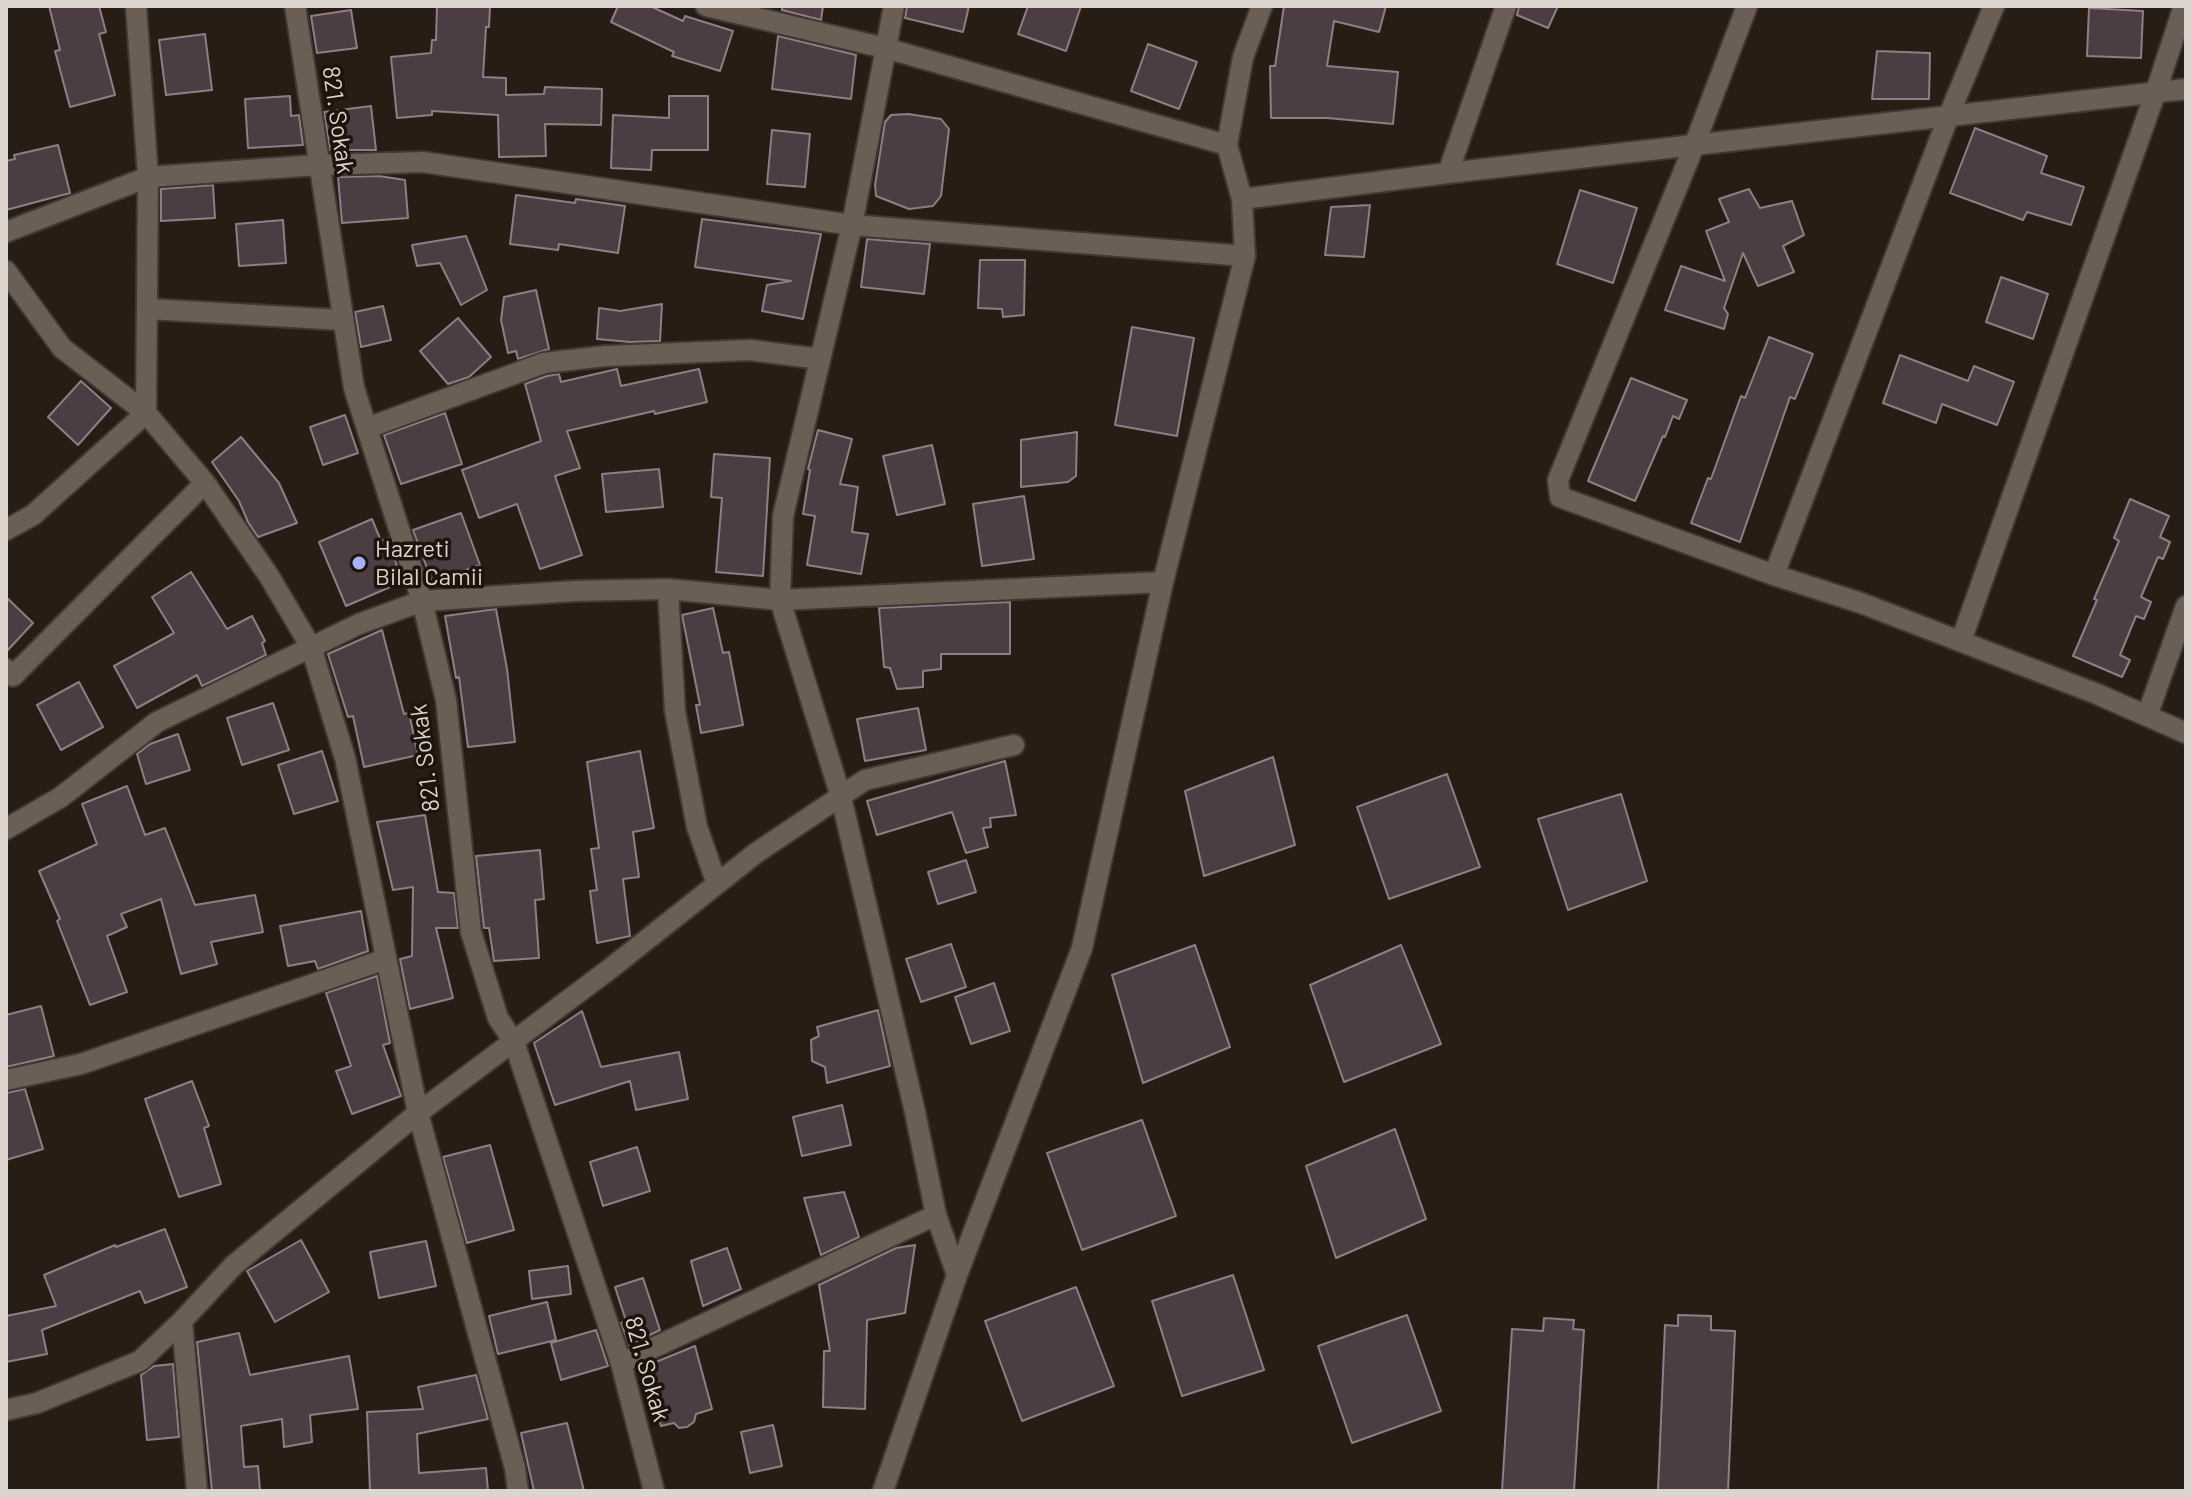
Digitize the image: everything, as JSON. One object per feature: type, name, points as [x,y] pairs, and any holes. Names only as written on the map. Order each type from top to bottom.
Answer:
[{"type":"street","points":[[6,530],[33,515],[146,413],[148,177],[136,6]]},
{"type":"street","name":"821. Sokak","points":[[295,6],[354,388],[422,601],[446,700],[471,932],[498,1018],[514,1042],[621,1363],[654,1491]]},
{"type":"street","points":[[706,6],[885,48],[1227,145]]},
{"type":"street","points":[[894,6],[852,225],[783,516],[780,600],[841,797],[936,1215],[957,1275]]},
{"type":"street","points":[[883,1491],[957,1275],[1082,948],[1163,582],[1245,256],[1242,199],[1227,145],[1243,57],[1262,6]]},
{"type":"street","points":[[1448,173],[1506,6]]},
{"type":"street","points":[[1747,6],[1694,146],[1558,480],[1560,497],[1774,575],[1861,603],[2186,733]]},
{"type":"street","points":[[1774,575],[1949,115],[1994,6]]},
{"type":"street","points":[[1961,641],[2184,6]]},
{"type":"street","points":[[1242,199],[2186,89]]},
{"type":"street","points":[[6,232],[148,177],[318,165],[423,162],[852,225],[1245,256]]},
{"type":"street","points":[[6,271],[62,348],[146,413],[205,483],[269,576],[311,647],[345,758],[418,1113],[515,1468],[518,1491]]},
{"type":"street","points":[[148,309],[343,320]]},
{"type":"street","points":[[367,428],[544,363],[606,356],[750,350],[820,359]]},
{"type":"street","points":[[6,669],[13,676],[205,483]]},
{"type":"street","points":[[6,829],[61,797],[157,722],[359,624],[422,601],[575,591],[668,589],[780,600],[1163,582]]},
{"type":"street","points":[[668,589],[675,711],[697,827],[717,884]]},
{"type":"street","points":[[2147,716],[2186,606]]},
{"type":"street","points":[[6,1410],[37,1403],[140,1361],[234,1265],[418,1113],[756,853],[865,780],[1014,745]]},
{"type":"street","points":[[6,1080],[81,1064],[386,959]]},
{"type":"street","points":[[621,1363],[936,1215]]},
{"type":"street","points":[[182,1321],[197,1491]]},
{"type":"building","points":[[49,6],[99,6],[106,32],[99,34],[115,95],[70,107],[55,51],[60,50]]},
{"type":"building","points":[[437,6],[490,6],[483,77],[506,78],[506,95],[544,94],[545,87],[602,89],[601,125],[545,124],[546,156],[499,157],[498,115],[432,111],[432,115],[397,118],[391,57],[431,53],[432,40],[436,40]]},
{"type":"building","points":[[618,6],[650,6],[683,21],[685,16],[733,31],[720,71],[672,56],[674,52],[611,22]]},
{"type":"building","points":[[782,6],[823,6],[821,20],[782,10]]},
{"type":"building","points":[[907,6],[969,6],[963,32],[905,18]]},
{"type":"building","points":[[1028,6],[1081,6],[1066,51],[1018,34]]},
{"type":"building","points":[[1284,6],[1386,6],[1379,32],[1334,21],[1327,66],[1398,72],[1393,124],[1327,118],[1271,118],[1270,66],[1275,66]]},
{"type":"building","points":[[1519,6],[1558,6],[1548,28],[1517,15]]},
{"type":"building","points":[[2089,8],[2143,11],[2141,58],[2087,56]]},
{"type":"building","points":[[351,10],[357,48],[317,53],[311,16]]},
{"type":"building","points":[[205,34],[212,90],[166,95],[159,40]]},
{"type":"building","points":[[778,36],[856,55],[851,99],[772,89]]},
{"type":"building","points":[[1148,44],[1197,62],[1179,109],[1131,91]]},
{"type":"building","points":[[1877,51],[1930,53],[1929,99],[1872,99]]},
{"type":"building","points":[[290,96],[291,116],[299,115],[303,145],[248,148],[245,99]]},
{"type":"building","points":[[669,96],[708,96],[708,150],[652,150],[651,170],[611,168],[613,115],[669,118]]},
{"type":"building","points":[[371,106],[376,150],[330,150],[324,112]]},
{"type":"building","points":[[891,115],[941,119],[949,129],[941,196],[933,206],[909,209],[876,196],[885,122]]},
{"type":"building","points":[[1975,128],[2047,156],[2041,173],[2084,187],[2071,225],[2027,212],[2023,220],[1950,193]]},
{"type":"building","points":[[772,130],[810,134],[805,187],[767,184]]},
{"type":"building","points":[[58,145],[70,193],[6,210],[6,161],[15,159],[14,155]]},
{"type":"building","points":[[379,176],[405,180],[408,218],[342,223],[338,177]]},
{"type":"building","points":[[213,185],[215,218],[161,221],[161,189]]},
{"type":"building","points":[[1749,189],[1760,208],[1792,201],[1804,235],[1783,246],[1794,272],[1758,286],[1743,253],[1724,308],[1728,314],[1724,329],[1665,310],[1681,266],[1725,281],[1706,231],[1729,222],[1719,199]]},
{"type":"building","points":[[1580,190],[1637,208],[1613,283],[1557,264]]},
{"type":"building","points":[[516,195],[625,206],[618,253],[559,244],[558,250],[510,244]]},
{"type":"building","points":[[1370,205],[1364,257],[1325,255],[1331,207]]},
{"type":"building","points":[[702,219],[821,234],[803,319],[762,311],[767,285],[791,281],[695,267]]},
{"type":"building","points":[[283,220],[286,263],[239,266],[236,224]]},
{"type":"building","points":[[466,236],[487,290],[461,305],[440,263],[417,266],[412,245]]},
{"type":"building","points":[[867,239],[930,244],[924,294],[861,287]]},
{"type":"building","points":[[980,260],[1025,260],[1024,315],[1003,317],[1002,309],[978,308]]},
{"type":"building","points":[[2001,277],[2048,294],[2033,339],[1986,322]]},
{"type":"building","points":[[536,290],[549,349],[518,359],[516,351],[508,353],[501,320],[504,297]]},
{"type":"building","points":[[662,304],[660,341],[597,339],[599,308],[620,311]]},
{"type":"building","points":[[383,306],[391,340],[361,347],[355,312]]},
{"type":"building","points":[[458,318],[491,357],[469,377],[448,384],[420,351]]},
{"type":"building","points":[[1132,327],[1194,338],[1177,436],[1115,425]]},
{"type":"building","points":[[1769,337],[1813,354],[1795,399],[1790,397],[1740,542],[1691,523],[1708,478],[1711,479],[1741,396],[1745,398]]},
{"type":"building","points":[[1900,355],[1968,381],[1974,366],[2014,382],[1997,425],[1942,404],[1936,423],[1883,403]]},
{"type":"building","points":[[617,369],[621,386],[699,369],[707,402],[567,431],[580,468],[555,476],[582,555],[540,569],[517,504],[479,518],[462,470],[541,441],[525,384],[559,374],[561,382]]},
{"type":"building","points":[[1631,378],[1687,400],[1679,419],[1673,416],[1635,501],[1588,481]]},
{"type":"building","points":[[81,381],[111,408],[78,445],[48,417]]},
{"type":"building","points":[[445,413],[462,464],[401,484],[384,435]]},
{"type":"building","points":[[345,415],[358,453],[323,465],[310,427]]},
{"type":"building","points":[[818,430],[852,439],[840,484],[858,487],[852,532],[868,534],[861,574],[807,565],[815,516],[803,514],[808,469]]},
{"type":"building","points":[[1077,432],[1076,476],[1068,482],[1021,487],[1021,440]]},
{"type":"building","points":[[241,437],[279,483],[297,523],[258,537],[248,522],[239,501],[212,462]]},
{"type":"building","points":[[932,445],[945,504],[897,515],[883,456]]},
{"type":"building","points":[[714,454],[770,458],[763,576],[716,572],[722,498],[711,497]]},
{"type":"building","points":[[659,469],[663,507],[606,512],[602,474]]},
{"type":"building","points":[[1024,496],[1034,559],[982,566],[973,504]]},
{"type":"building","points":[[2130,499],[2169,516],[2160,537],[2170,542],[2163,559],[2158,557],[2141,597],[2151,602],[2144,619],[2136,616],[2120,655],[2130,660],[2122,677],[2073,656],[2119,541],[2114,538]]},
{"type":"building","points":[[461,513],[480,565],[432,582],[413,530]]},
{"type":"building","name":"Hazreti Bilal Camii","points":[[372,519],[381,541],[388,538],[402,582],[346,606],[319,542]]},
{"type":"building","points":[[191,572],[227,629],[252,616],[265,641],[262,643],[266,655],[202,686],[197,675],[137,708],[114,666],[174,633],[152,597]]},
{"type":"building","points":[[6,597],[33,623],[6,652]]},
{"type":"building","points":[[1010,602],[1010,654],[941,654],[941,669],[923,671],[923,687],[897,689],[890,668],[884,667],[879,608]]},
{"type":"building","points":[[713,608],[723,653],[729,652],[743,725],[701,733],[696,705],[700,705],[682,615]]},
{"type":"building","points":[[496,609],[507,669],[515,742],[468,747],[459,677],[456,678],[445,616]]},
{"type":"building","points":[[382,630],[404,714],[409,713],[418,755],[364,767],[353,716],[348,717],[328,654]]},
{"type":"building","points":[[79,682],[103,727],[61,750],[37,705]]},
{"type":"building","points":[[273,703],[289,750],[242,765],[227,718]]},
{"type":"building","points":[[918,708],[926,750],[865,761],[857,719]]},
{"type":"building","points":[[178,734],[190,770],[146,784],[137,754],[150,744]]},
{"type":"building","points":[[322,751],[338,801],[294,814],[278,765]]},
{"type":"building","points":[[640,751],[654,828],[633,832],[639,877],[623,879],[630,936],[597,943],[590,891],[597,890],[591,849],[599,848],[587,762]]},
{"type":"building","points":[[1273,757],[1295,845],[1204,876],[1185,791]]},
{"type":"building","points":[[1005,761],[1016,815],[990,818],[991,827],[983,828],[988,847],[966,853],[952,812],[877,835],[867,801]]},
{"type":"building","points":[[1447,774],[1480,867],[1389,899],[1357,807]]},
{"type":"building","points":[[127,786],[145,835],[165,828],[195,905],[255,895],[263,932],[211,942],[217,964],[181,974],[161,899],[121,914],[127,927],[107,936],[127,992],[90,1005],[57,921],[60,919],[39,871],[97,844],[82,804]]},
{"type":"building","points":[[1621,794],[1647,881],[1568,910],[1538,819]]},
{"type":"building","points":[[425,815],[438,892],[454,893],[458,928],[436,928],[453,998],[410,1009],[400,959],[412,956],[413,887],[393,890],[377,822]]},
{"type":"building","points":[[540,850],[544,899],[535,900],[539,958],[494,961],[489,928],[484,928],[476,856]]},
{"type":"building","points":[[966,860],[976,892],[938,904],[928,872]]},
{"type":"building","points":[[361,911],[368,951],[318,969],[315,961],[288,966],[280,926]]},
{"type":"building","points":[[951,944],[966,987],[921,1002],[906,959]]},
{"type":"building","points":[[1195,945],[1230,1047],[1143,1083],[1112,975]]},
{"type":"building","points":[[1401,945],[1441,1044],[1344,1082],[1310,985]]},
{"type":"building","points":[[377,976],[390,1043],[383,1045],[401,1096],[352,1114],[336,1071],[351,1066],[326,993]]},
{"type":"building","points":[[994,983],[1010,1031],[971,1044],[955,997]]},
{"type":"building","points":[[41,1006],[54,1056],[6,1067],[6,1015]]},
{"type":"building","points":[[878,1010],[890,1066],[827,1083],[825,1067],[812,1061],[811,1040],[819,1036],[817,1027]]},
{"type":"building","points":[[582,1011],[601,1067],[679,1052],[688,1099],[636,1110],[630,1081],[555,1105],[534,1043]]},
{"type":"building","points":[[192,1081],[209,1126],[204,1128],[221,1184],[179,1197],[145,1099]]},
{"type":"building","points":[[25,1089],[43,1149],[6,1160],[6,1093]]},
{"type":"building","points":[[842,1105],[851,1145],[802,1156],[793,1117]]},
{"type":"building","points":[[1142,1120],[1176,1216],[1082,1250],[1047,1153]]},
{"type":"building","points":[[1395,1129],[1426,1219],[1336,1258],[1306,1166]]},
{"type":"building","points":[[490,1145],[514,1230],[467,1243],[443,1157]]},
{"type":"building","points":[[637,1147],[650,1191],[603,1206],[590,1162]]},
{"type":"building","points":[[844,1192],[859,1237],[821,1255],[804,1198]]},
{"type":"building","points":[[165,1229],[187,1287],[145,1303],[140,1291],[42,1330],[47,1354],[6,1362],[6,1316],[56,1306],[44,1275],[115,1245]]},
{"type":"building","points":[[301,1240],[329,1292],[275,1322],[247,1271]]},
{"type":"building","points":[[426,1241],[436,1286],[379,1298],[370,1252]]},
{"type":"building","points":[[915,1245],[905,1313],[867,1320],[865,1409],[823,1407],[824,1351],[830,1351],[819,1285],[896,1248]]},
{"type":"building","points":[[727,1248],[741,1289],[703,1306],[691,1261]]},
{"type":"building","points":[[568,1266],[571,1294],[532,1299],[529,1271]]},
{"type":"building","points":[[1233,1275],[1264,1370],[1182,1396],[1152,1301]]},
{"type":"building","points":[[643,1278],[660,1330],[629,1345],[621,1323],[626,1321],[615,1287]]},
{"type":"building","points":[[1076,1287],[1114,1386],[1022,1421],[985,1321]]},
{"type":"building","points":[[547,1302],[556,1340],[498,1354],[489,1316]]},
{"type":"building","points":[[1407,1315],[1441,1411],[1352,1443],[1318,1346]]},
{"type":"building","points":[[1678,1315],[1711,1316],[1711,1330],[1735,1331],[1728,1491],[1658,1491],[1665,1325],[1678,1326]]},
{"type":"building","points":[[1544,1318],[1574,1320],[1573,1329],[1584,1330],[1574,1491],[1502,1491],[1512,1329],[1543,1331]]},
{"type":"building","points":[[596,1330],[608,1366],[561,1380],[551,1343]]},
{"type":"building","points":[[239,1333],[250,1375],[349,1356],[358,1409],[310,1415],[312,1442],[284,1447],[282,1419],[241,1426],[244,1467],[258,1466],[260,1491],[212,1491],[197,1342]]},
{"type":"building","points":[[695,1346],[712,1409],[696,1414],[694,1422],[687,1427],[679,1428],[674,1423],[661,1426],[641,1368]]},
{"type":"building","points":[[173,1364],[179,1437],[147,1440],[141,1375],[154,1366]]},
{"type":"building","points":[[476,1375],[488,1419],[417,1434],[419,1473],[486,1468],[488,1491],[370,1491],[367,1412],[423,1409],[418,1387]]},
{"type":"building","points":[[567,1423],[584,1491],[534,1491],[521,1433]]},
{"type":"building","points":[[773,1425],[782,1466],[750,1473],[741,1432]]},
{"type":"place","name":"Hazreti Bilal Camii","points":[[359,563]]}]
